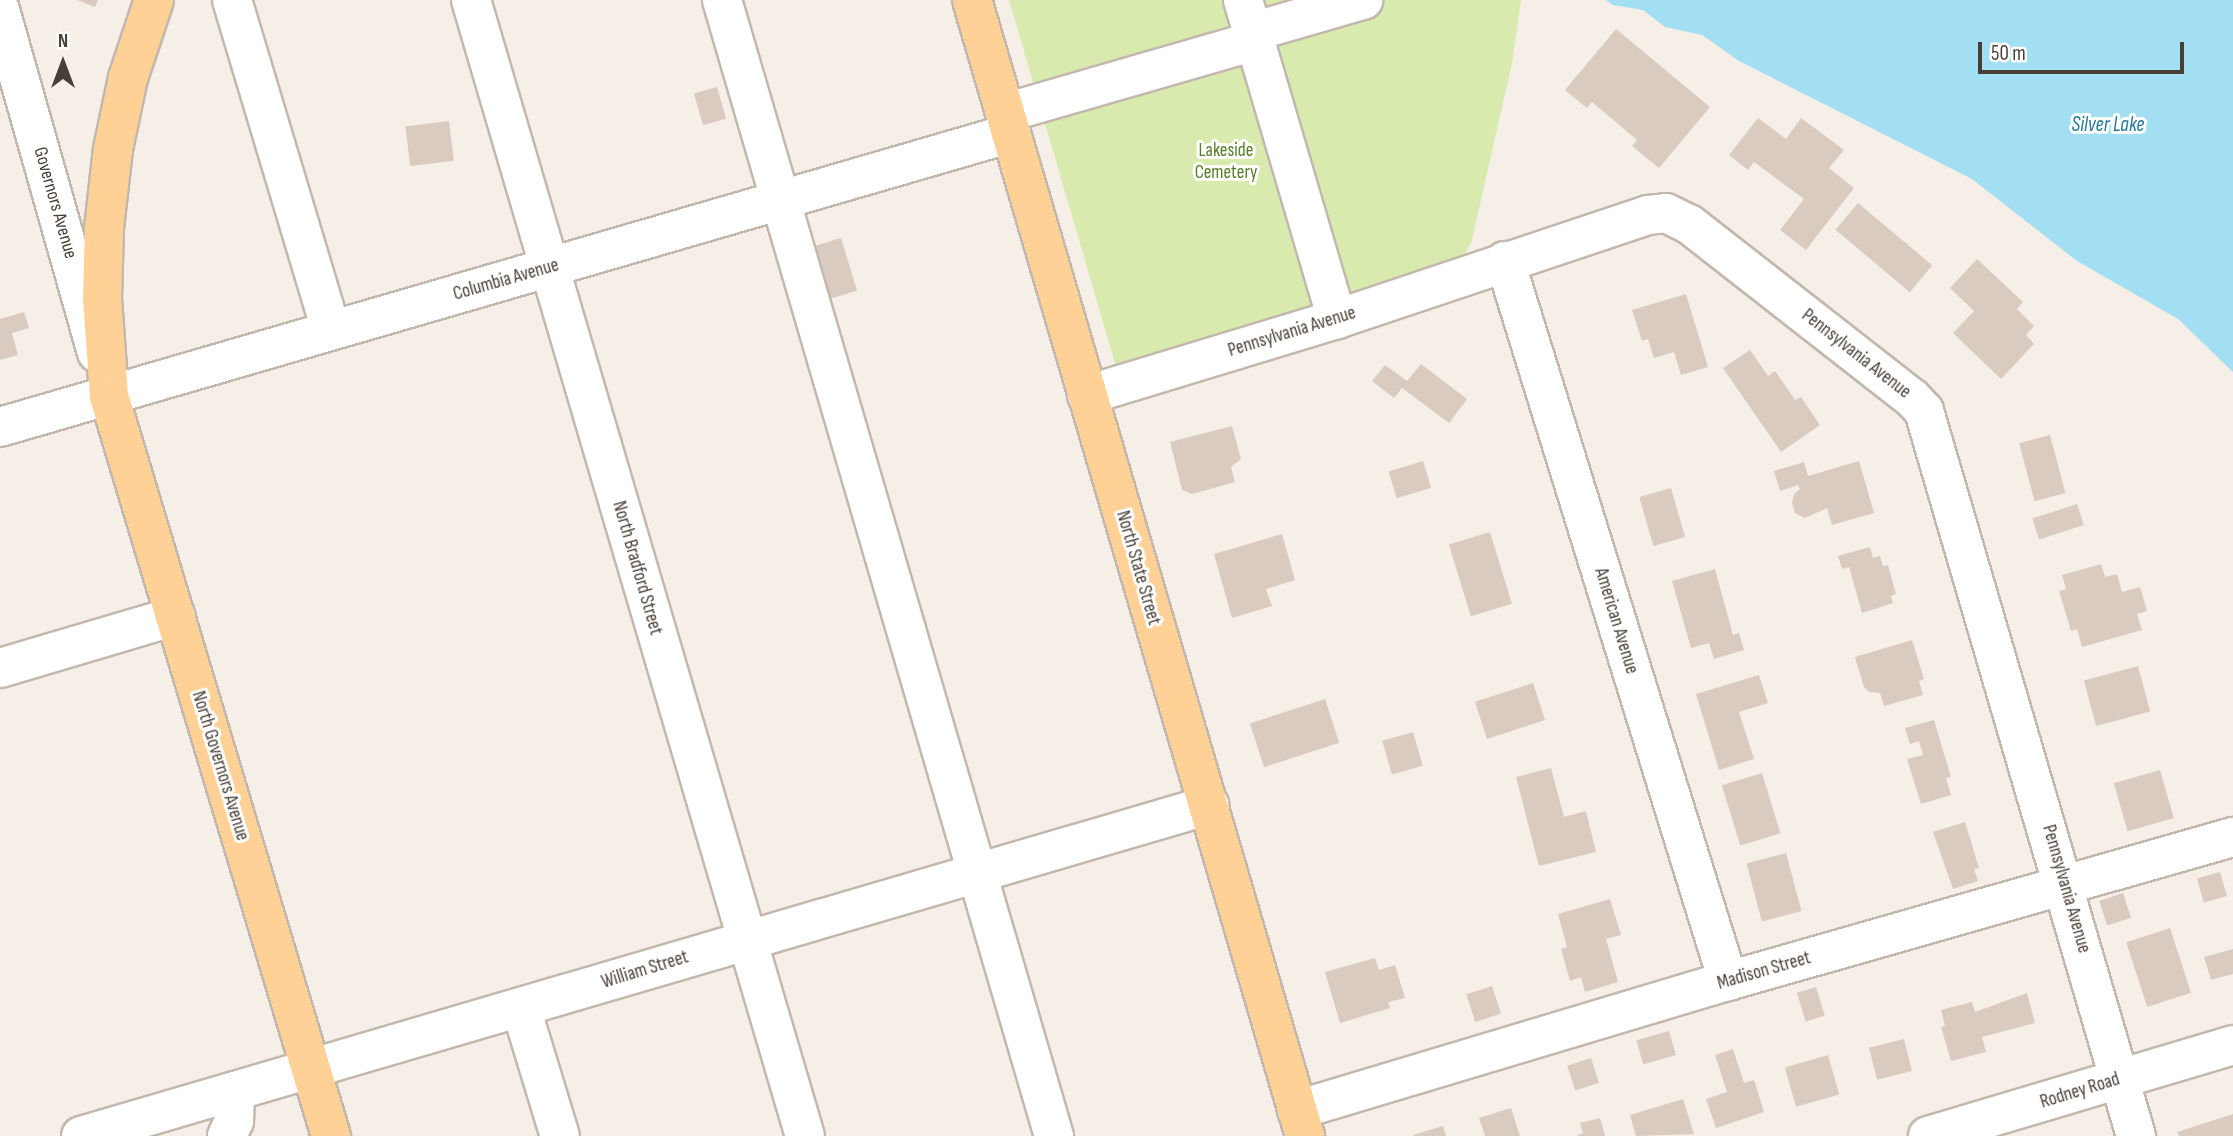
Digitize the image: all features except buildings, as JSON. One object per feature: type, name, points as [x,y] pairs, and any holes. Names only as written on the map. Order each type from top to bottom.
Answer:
[{"type":"main road","name":"North Governors Avenue","points":[[153,0],[128,78],[113,149],[103,228],[102,298],[109,396],[312,1069],[328,1135]]},
{"type":"main road","name":"North State Street","points":[[972,0],[1301,1123]]},
{"type":"street","points":[[232,0],[331,331]]},
{"type":"street","name":"North Bradford Street","points":[[471,0],[805,1136]]},
{"type":"street","points":[[722,0],[1054,1136]]},
{"type":"street","name":"Columbia Avenue","points":[[0,427],[780,200],[1008,123],[1250,25],[1363,0]]},
{"type":"street","name":"Governors Avenue","points":[[0,10],[109,396]]},
{"type":"street","points":[[1250,25],[1337,319]]},
{"type":"street","name":"Pennsylvania Avenue","points":[[1087,395],[1337,319],[1648,215],[1666,214],[1678,217],[1912,398],[1924,411],[1931,427],[2136,1136]]},
{"type":"street","name":"American Avenue","points":[[1505,261],[1728,981]]},
{"type":"street","points":[[0,668],[175,616]]},
{"type":"street","name":"William Street","points":[[81,1136],[1209,805]]},
{"type":"street","name":"Madison Street","points":[[1301,1123],[1728,981],[2233,837]]},
{"type":"street","points":[[521,1008],[559,1136]]},
{"type":"street","name":"Rodney Road","points":[[1927,1136],[2233,1045]]},
{"type":"street","points":[[227,1136],[233,1121],[235,1091]]},
{"type":"green space","name":"Lakeside Cemetery","points":[[1009,0],[1521,0],[1512,63],[1472,240],[1462,259],[1116,367]]},
{"type":"water","name":"Silver Lake","points":[[1606,0],[2233,0],[2233,372],[2178,319],[2077,261],[1972,179],[1739,61],[1702,35],[1665,27],[1643,10],[1613,5]]}]
